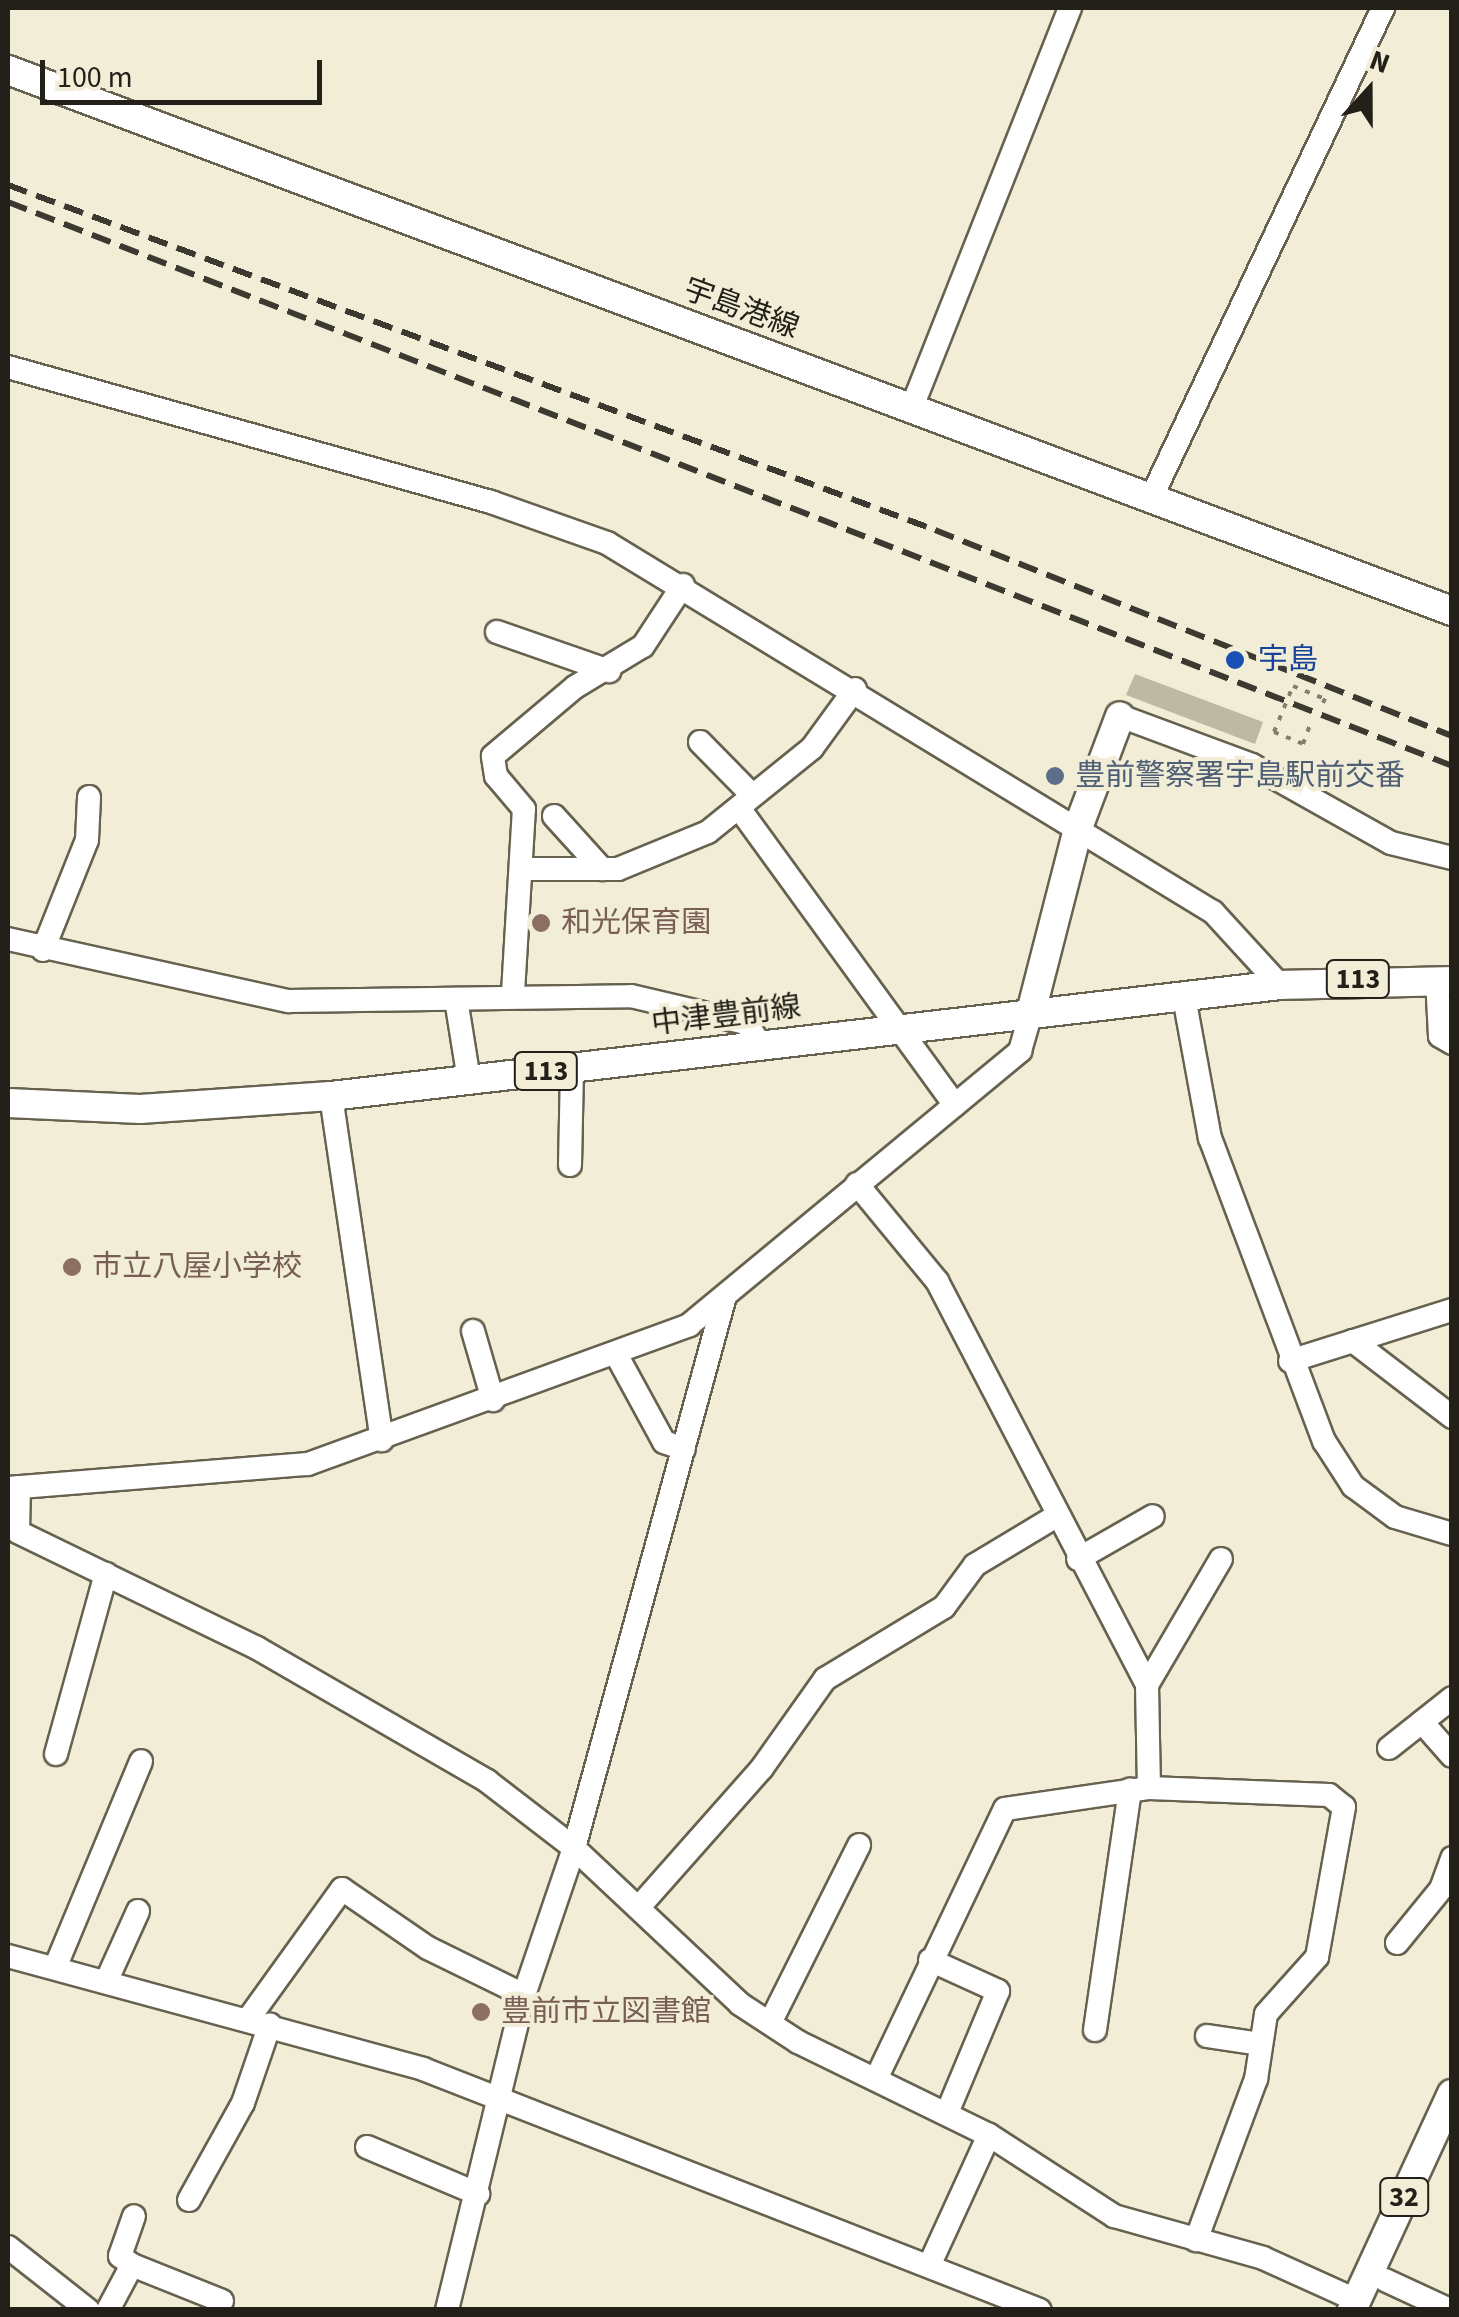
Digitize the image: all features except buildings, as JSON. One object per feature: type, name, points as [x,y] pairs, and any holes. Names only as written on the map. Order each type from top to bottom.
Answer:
[{"type":"main road","name":"宇島港線","points":[[8,70],[1154,494],[1452,610]]},
{"type":"main road","points":[[1030,1016],[1079,825],[1120,716]]},
{"type":"main road","name":"中津豊前線","points":[[8,1103],[140,1109],[331,1096],[1280,985],[1444,980]]},
{"type":"main road","name":"32","points":[[1354,2305],[1452,2094]]},
{"type":"street","points":[[912,407],[1070,8]]},
{"type":"street","points":[[1154,494],[1383,8]]},
{"type":"street","points":[[8,367],[491,502],[607,543],[1079,825],[1213,912],[1280,985]]},
{"type":"street","points":[[513,994],[524,869],[524,809],[496,776],[493,756],[575,686],[608,671],[643,646],[683,586]]},
{"type":"street","points":[[496,632],[608,671]]},
{"type":"street","points":[[524,869],[602,869],[708,832],[812,748],[855,689]]},
{"type":"street","points":[[1120,716],[1252,764],[1390,843],[1452,858]]},
{"type":"street","points":[[700,742],[746,802],[954,1105]]},
{"type":"street","points":[[42,950],[87,840],[89,797]]},
{"type":"street","points":[[554,816],[602,869]]},
{"type":"street","points":[[8,940],[288,1002],[513,994],[661,1001],[746,1022],[761,1045]]},
{"type":"street","points":[[1444,980],[1440,1036],[1452,1043]]},
{"type":"street","points":[[1184,997],[1210,1138],[1290,1361],[1353,1486],[1395,1517],[1452,1534]]},
{"type":"street","points":[[456,999],[469,1080]]},
{"type":"street","points":[[1030,1016],[1020,1051],[689,1326],[308,1464],[13,1487],[18,1532],[257,1648],[487,1781],[574,1848],[770,2024],[988,2135],[1114,2216],[1196,2240],[1354,2305]]},
{"type":"street","points":[[570,1165],[572,1068]]},
{"type":"street","points":[[331,1096],[382,1440]]},
{"type":"street","points":[[856,1184],[937,1281],[1055,1517],[1148,1685]]},
{"type":"street","points":[[446,2310],[478,2194],[524,1995],[574,1848],[726,1296]]},
{"type":"street","points":[[1290,1361],[1445,1318]]},
{"type":"street","points":[[472,1331],[492,1400]]},
{"type":"street","points":[[1353,1341],[1452,1417]]},
{"type":"street","points":[[616,1354],[664,1442],[684,1449]]},
{"type":"street","points":[[1078,1559],[1154,1516]]},
{"type":"street","points":[[639,1907],[762,1768],[825,1679],[944,1607],[975,1565],[1055,1517]]},
{"type":"street","points":[[1095,2030],[1140,1789],[1148,1685],[1221,1559]]},
{"type":"street","points":[[56,1754],[106,1574]]},
{"type":"street","points":[[1389,1748],[1452,1698]]},
{"type":"street","points":[[1422,1722],[1452,1756]]},
{"type":"street","points":[[54,1968],[141,1761]]},
{"type":"street","points":[[877,2077],[1005,1809],[1140,1789],[1329,1794],[1344,1807],[1317,1957],[1266,2014],[1260,2044],[1196,2240]]},
{"type":"street","points":[[770,2024],[860,1846]]},
{"type":"street","points":[[1397,1943],[1440,1889],[1452,1858]]},
{"type":"street","points":[[189,2200],[243,2103],[259,2021],[342,1889],[428,1948],[524,1995]]},
{"type":"street","points":[[106,1982],[138,1911]]},
{"type":"street","points":[[8,1956],[259,2021],[501,2098],[1040,2310]]},
{"type":"street","points":[[930,1960],[998,1991],[948,2114]]},
{"type":"street","points":[[1207,2036],[1260,2044]]},
{"type":"street","points":[[929,2266],[988,2135]]},
{"type":"street","points":[[367,2147],[478,2194]]},
{"type":"street","points":[[134,2216],[120,2256],[132,2266],[222,2301]]},
{"type":"street","points":[[8,2248],[88,2310]]},
{"type":"street","points":[[108,2310],[132,2266]]},
{"type":"street","points":[[1385,2280],[1450,2310]]},
{"type":"path","points":[[1310,725],[1303,744],[1274,732],[1292,686],[1324,701],[1328,692]]},
{"type":"railway","points":[[8,185],[935,530],[1452,736]]},
{"type":"railway","points":[[8,202],[1452,766]]},
{"type":"place","name":"宇島","points":[[1235,660]]},
{"type":"place","name":"豊前警察署宇島駅前交番","points":[[1055,776]]},
{"type":"place","name":"和光保育園","points":[[541,923]]},
{"type":"place","name":"市立八屋小学校","points":[[72,1267]]},
{"type":"place","name":"豊前市立図書館","points":[[481,2012]]}]
